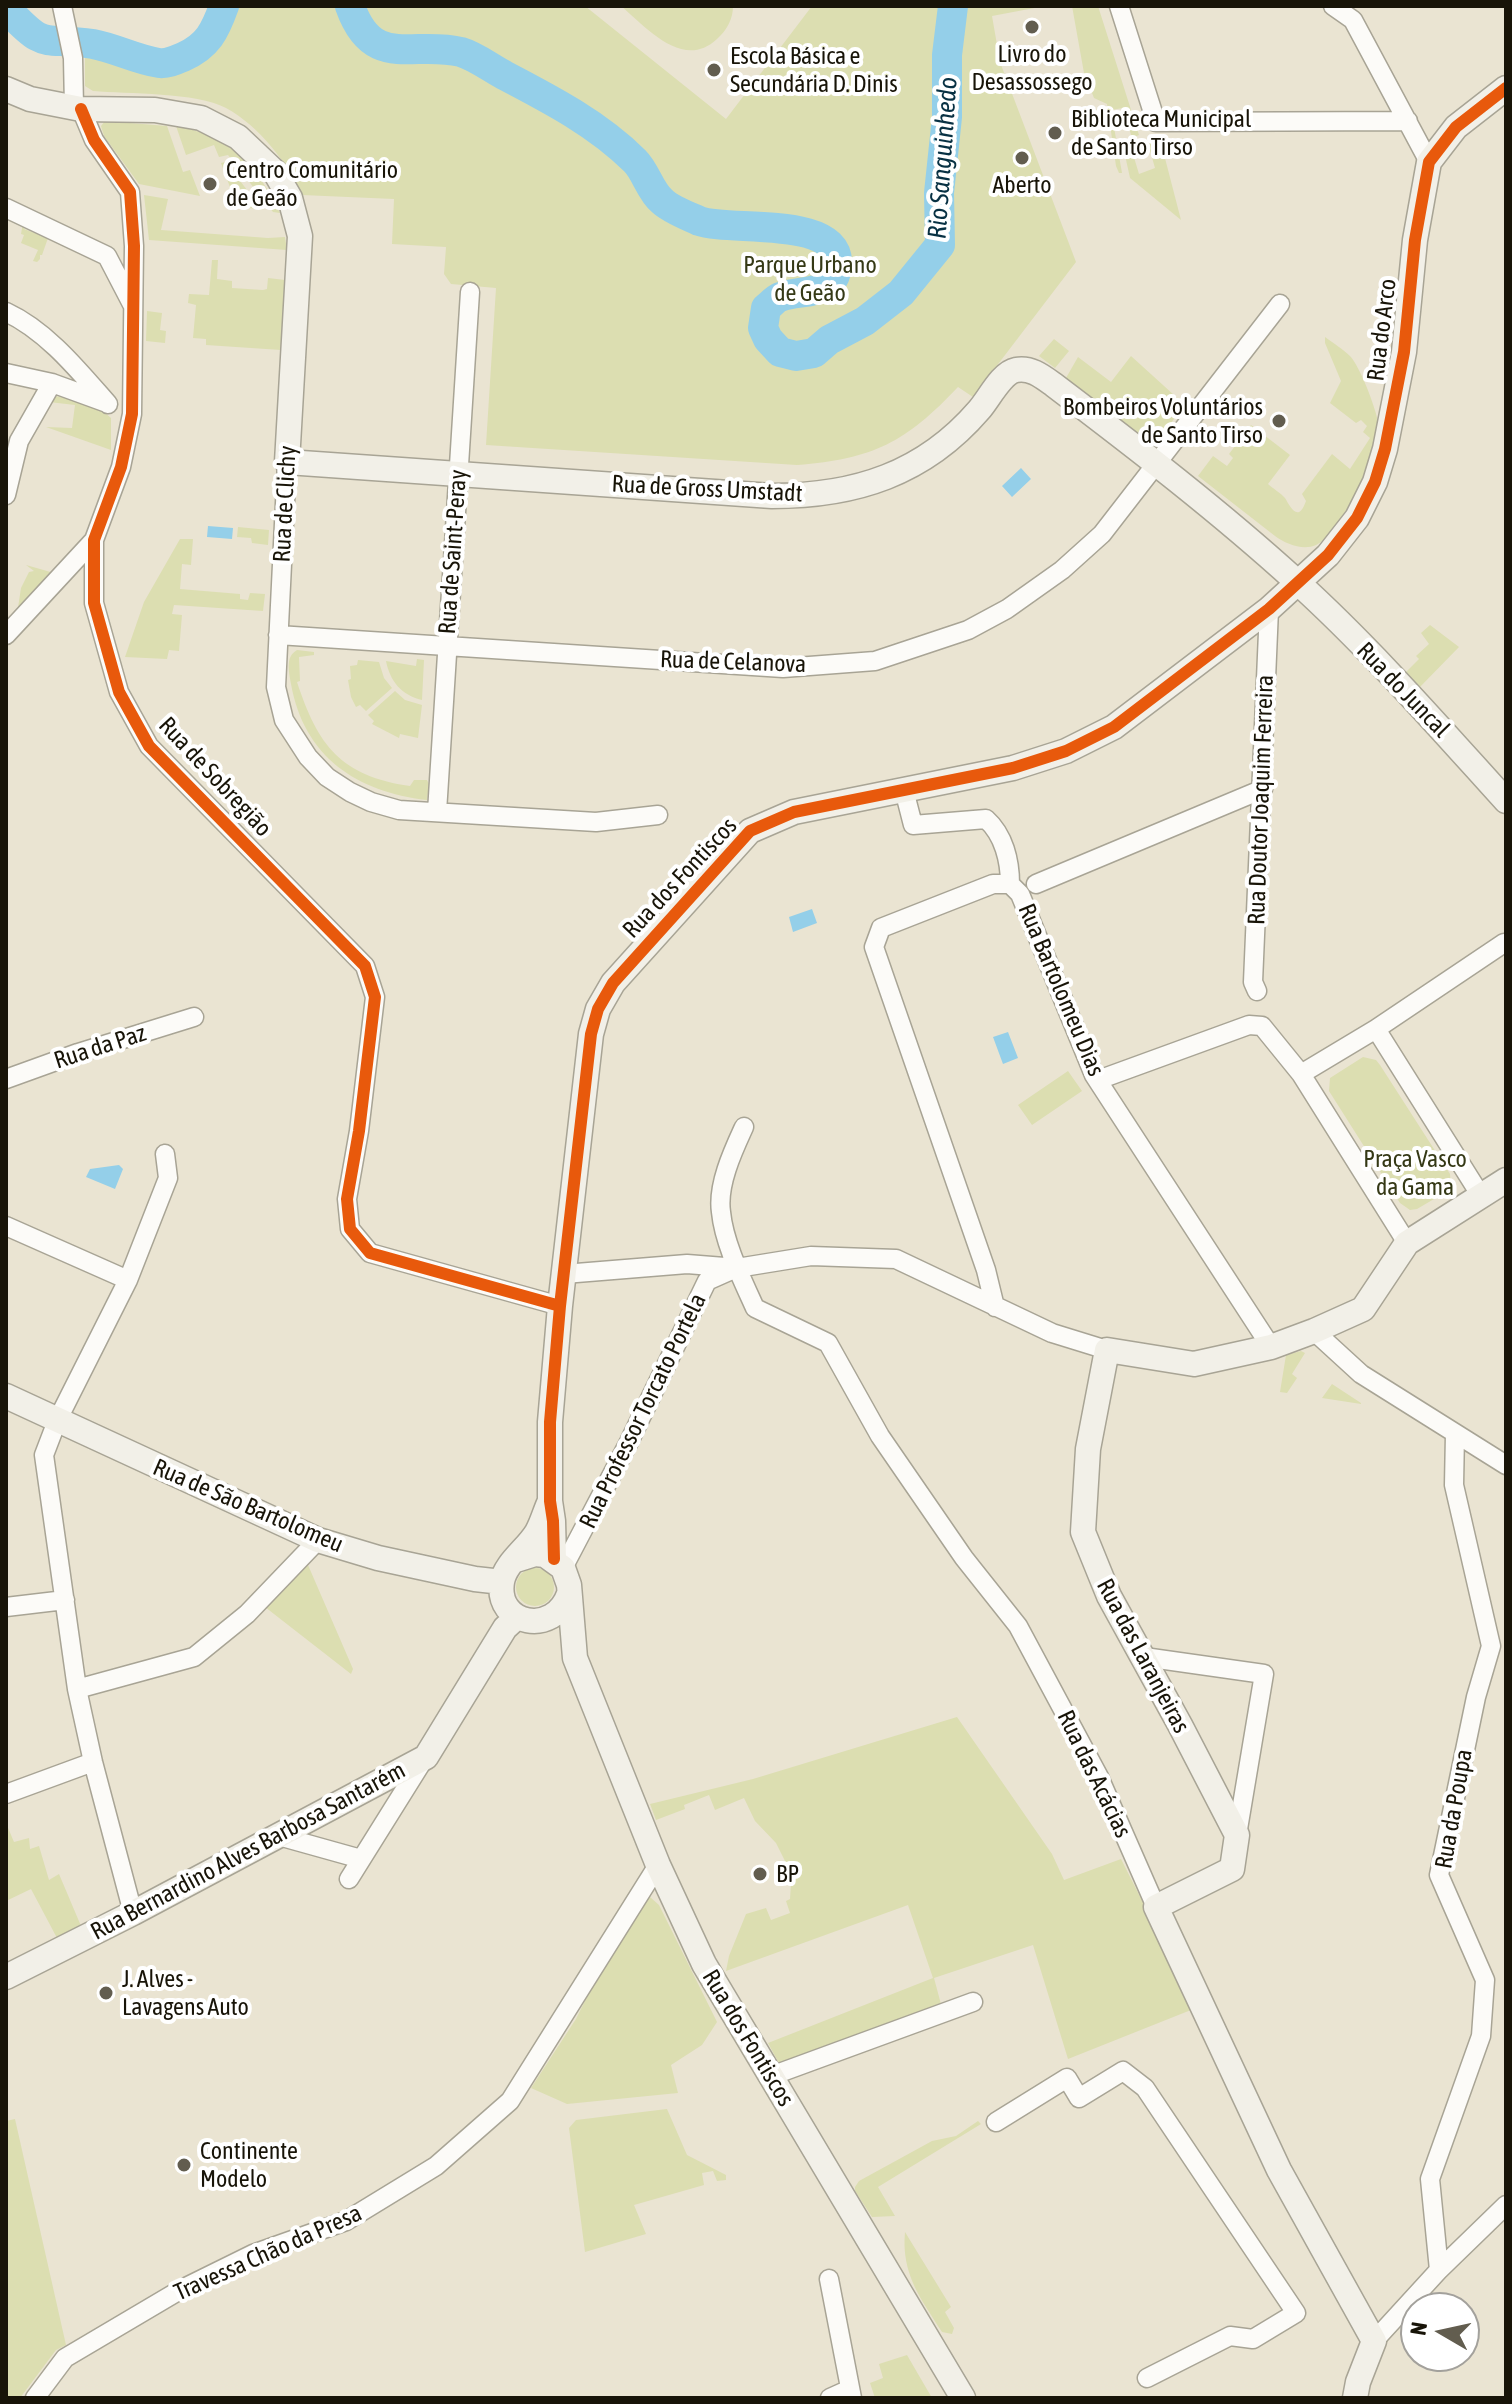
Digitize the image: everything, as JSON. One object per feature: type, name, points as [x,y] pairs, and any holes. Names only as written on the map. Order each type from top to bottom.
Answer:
[{"type":"street","points":[[62,6],[73,58],[77,108]]},
{"type":"street","points":[[1119,6],[1156,122],[1408,121]]},
{"type":"street","points":[[1338,7],[1353,20],[1429,162]]},
{"type":"street","name":"Rua do Arco","points":[[1298,582],[1328,555],[1357,518],[1375,482],[1385,449],[1404,352],[1415,240],[1429,162],[1456,127],[1506,88]]},
{"type":"street","name":"Rua de Clichy","points":[[6,89],[30,99],[77,108],[155,110],[201,118],[238,137],[275,172],[290,198],[300,236],[276,687],[284,720],[308,757],[327,777],[350,792],[399,810],[596,822],[658,815]]},
{"type":"street","name":"Rua de Sobregião","points":[[77,108],[94,140],[130,192],[134,246],[132,414],[121,467],[94,540],[94,603],[119,692],[149,746],[365,966],[375,997],[359,1131],[347,1199],[350,1229],[370,1253],[560,1306]]},
{"type":"street","points":[[6,208],[107,256],[135,309]]},
{"type":"street","name":"Rua de Saint-Peray","points":[[437,812],[470,292]]},
{"type":"street","name":"Rua de Celanova","points":[[278,635],[783,668],[875,661],[968,630],[1007,609],[1062,570],[1102,534],[1280,304]]},
{"type":"street","points":[[6,312],[40,335],[78,370],[108,404]]},
{"type":"street","name":"Rua de Gross Umstadt","points":[[287,462],[772,496],[829,493],[863,487],[935,452],[978,412],[1007,374],[1015,370],[1030,371],[1040,375],[1157,463],[1298,582]]},
{"type":"street","points":[[6,373],[52,383],[132,414]]},
{"type":"street","points":[[6,495],[19,441],[52,383]]},
{"type":"street","points":[[9,625],[94,540]]},
{"type":"street","name":"Rua dos Fontiscos","points":[[558,1564],[552,1511],[550,1422],[560,1306],[591,1034],[598,1009],[613,983],[750,831],[794,812],[1013,768],[1066,751],[1114,727],[1269,609],[1298,582]]},
{"type":"street","name":"Rua do Juncal","points":[[1298,582],[1412,696],[1506,801]]},
{"type":"street","name":"Rua Doutor Joaquim Ferreira","points":[[1257,991],[1253,982],[1269,609]]},
{"type":"street","points":[[1036,884],[1263,789]]},
{"type":"street","points":[[904,790],[913,825],[986,819],[996,828],[1010,864],[1010,884]]},
{"type":"street","name":"Rua Bartolomeu Dias","points":[[995,1307],[986,1270],[874,947],[881,928],[993,884],[1010,884],[1020,894],[1098,1080],[1271,1347]]},
{"type":"street","points":[[1301,1074],[1376,1029],[1504,943]]},
{"type":"street","name":"Rua da Paz","points":[[6,1079],[194,1017]]},
{"type":"street","points":[[1098,1080],[1249,1025],[1262,1026],[1301,1074],[1407,1243]]},
{"type":"street","points":[[1376,1029],[1481,1196]]},
{"type":"street","name":"Rua das Acácias","points":[[744,1127],[728,1162],[720,1210],[737,1268],[755,1308],[828,1343],[880,1436],[964,1558],[1018,1626],[1099,1777],[1279,2170],[1374,2341]]},
{"type":"street","points":[[133,1913],[77,1689],[44,1455],[57,1421],[128,1280],[168,1178],[165,1154]]},
{"type":"street","points":[[564,1274],[687,1264],[737,1268],[811,1256],[896,1259],[1052,1333],[1107,1350],[1194,1364],[1271,1347],[1363,1309],[1407,1243],[1506,1180]]},
{"type":"street","points":[[6,1226],[128,1280]]},
{"type":"street","name":"Rua Professor Torcato Portela","points":[[558,1564],[587,1527],[707,1281],[737,1268]]},
{"type":"street","points":[[1314,1331],[1361,1374],[1506,1465]]},
{"type":"street","name":"Rua das Laranjeiras","points":[[1107,1350],[1088,1449],[1083,1532],[1109,1596],[1237,1835]]},
{"type":"street","name":"Rua de São Bartolomeu","points":[[6,1396],[318,1540],[378,1558],[502,1582]]},
{"type":"street","name":"Rua da Poupa","points":[[1439,2270],[1430,2179],[1481,2036],[1485,1980],[1439,1875],[1476,1697],[1491,1646],[1454,1485],[1455,1434]]},
{"type":"street","points":[[569,1594],[560,1612],[534,1622],[517,1617],[504,1602],[502,1582],[509,1566],[552,1511],[563,1529],[587,1527]]},
{"type":"street","points":[[77,1689],[194,1657],[247,1614],[318,1540]]},
{"type":"street","points":[[516,1560],[535,1554],[558,1564],[567,1576],[575,1658]]},
{"type":"street","points":[[6,1607],[65,1600]]},
{"type":"street","name":"Rua Bernardino Alves Barbosa Santarém","points":[[6,1977],[426,1757],[505,1628],[517,1617]]},
{"type":"street","points":[[543,1621],[575,1658]]},
{"type":"street","points":[[1144,1657],[1264,1674],[1232,1869],[1156,1907]]},
{"type":"street","name":"Rua dos Fontiscos","points":[[575,1658],[658,1865],[704,1964],[963,2398]]},
{"type":"street","points":[[349,1879],[426,1757]]},
{"type":"street","points":[[6,1794],[93,1762]]},
{"type":"street","points":[[275,1835],[361,1859]]},
{"type":"street","name":"Travessa Chão da Presa","points":[[35,2398],[65,2358],[180,2290],[253,2254],[346,2221],[436,2166],[510,2101],[658,1865]]},
{"type":"street","points":[[771,2076],[973,2002]]},
{"type":"street","points":[[996,2122],[1067,2078],[1079,2098],[1123,2071],[1145,2088],[1296,2313],[1253,2339],[1230,2336],[1147,2378]]},
{"type":"street","points":[[1355,2398],[1374,2341],[1439,2270],[1506,2205]]},
{"type":"street","points":[[829,2279],[851,2393],[830,2398]]},
{"type":"green space","name":"Parque Urbano de Geão","points":[[237,6],[585,6],[726,119],[812,6],[1045,6],[992,16],[1000,62],[1076,262],[973,397],[958,387],[922,422],[868,452],[797,465],[486,445],[496,288],[451,284],[444,274],[446,247],[392,244],[394,199],[302,195],[271,146],[250,125],[226,108],[197,99],[93,91],[85,86],[85,52],[137,67],[169,69],[184,65],[220,39],[232,22]]},
{"type":"green space","points":[[621,6],[733,6],[731,20],[721,36],[704,48],[691,50],[678,48],[653,34]]},
{"type":"green space","points":[[1072,6],[1098,6],[1139,135],[1132,138],[1123,108],[1111,110],[1122,173],[1116,166],[1107,104],[1094,98],[1084,73]]},
{"type":"green space","points":[[105,121],[167,126],[183,172],[190,170],[200,196],[139,184],[104,136],[101,126]]},
{"type":"green space","points":[[176,126],[211,137],[239,155],[262,180],[280,213],[273,212],[228,155],[219,157],[214,145],[186,155]]},
{"type":"green space","points":[[1159,135],[1181,220],[1130,178],[1123,146],[1130,144],[1139,174],[1155,168],[1147,140]]},
{"type":"green space","points":[[225,162],[263,210],[237,206],[221,163]]},
{"type":"green space","points":[[144,195],[168,199],[161,230],[285,237],[287,250],[149,240]]},
{"type":"green space","points":[[23,223],[26,224],[24,229],[48,238],[37,262],[33,261],[38,250],[21,243]]},
{"type":"green space","points":[[212,260],[218,260],[217,279],[232,281],[232,288],[263,290],[267,289],[268,278],[285,280],[281,350],[206,345],[206,339],[193,338],[196,305],[188,303],[189,294],[209,295]]},
{"type":"green space","points":[[147,311],[162,313],[160,330],[166,331],[165,343],[146,341]]},
{"type":"green space","points":[[1325,337],[1354,361],[1364,380],[1379,429],[1373,456],[1346,511],[1325,538],[1311,547],[1300,547],[1275,536],[1198,476],[1213,456],[1227,466],[1233,458],[1229,454],[1251,425],[1290,455],[1268,484],[1283,496],[1294,511],[1303,508],[1306,501],[1302,494],[1332,454],[1350,469],[1370,438],[1363,432],[1367,426],[1361,420],[1356,423],[1330,403],[1341,381]]},
{"type":"green space","points":[[1054,339],[1069,351],[1055,368],[1039,356]]},
{"type":"green space","points":[[1131,356],[1185,405],[1163,433],[1154,439],[1143,437],[1066,378],[1078,357],[1111,382]]},
{"type":"green space","points":[[51,395],[91,405],[111,418],[111,450],[46,427],[72,428],[75,405],[49,402]]},
{"type":"green space","points":[[238,527],[269,530],[268,545],[252,543],[251,538],[237,537]]},
{"type":"green space","points":[[180,539],[193,539],[191,565],[182,564],[180,589],[240,594],[240,599],[248,600],[250,593],[265,594],[263,611],[174,605],[172,614],[182,615],[179,651],[169,650],[167,659],[125,657],[144,602]]},
{"type":"green space","points":[[26,565],[54,573],[17,614],[21,588],[29,572],[34,571]]},
{"type":"green space","points":[[1430,625],[1459,647],[1418,689],[1405,673],[1429,644],[1421,633]]},
{"type":"green space","points":[[297,650],[314,652],[314,655],[299,657],[300,681],[297,682],[314,724],[336,754],[349,766],[386,781],[410,786],[414,780],[427,780],[427,800],[378,789],[357,779],[321,751],[298,710],[291,684],[289,660]]},
{"type":"green space","points":[[417,659],[424,660],[422,700],[408,695],[398,686],[390,675],[386,661],[416,666]]},
{"type":"green space","points":[[358,660],[379,662],[384,678],[392,688],[366,711],[360,705],[356,707],[348,680],[351,679],[350,666],[357,665]]},
{"type":"green space","points":[[395,691],[405,700],[422,705],[418,738],[400,734],[399,738],[372,724],[374,721],[368,715]]},
{"type":"green space","name":"Praça Vasco da Gama","points":[[1363,1057],[1376,1060],[1380,1065],[1450,1174],[1451,1186],[1446,1192],[1417,1209],[1410,1210],[1400,1203],[1329,1091],[1330,1078]]},
{"type":"green space","points":[[1068,1071],[1082,1091],[1032,1125],[1018,1105]]},
{"type":"green space","points":[[1301,1351],[1305,1353],[1292,1374],[1297,1378],[1287,1393],[1280,1392],[1286,1355]]},
{"type":"green space","points":[[1332,1384],[1361,1403],[1361,1404],[1322,1398]]},
{"type":"green space","points":[[308,1565],[353,1669],[351,1674],[265,1607]]},
{"type":"green space","points":[[535,1568],[548,1574],[554,1587],[548,1600],[535,1606],[522,1600],[516,1587],[522,1574]]},
{"type":"green space","points":[[957,1717],[1052,1854],[1064,1880],[1121,1859],[1196,2008],[1068,2059],[1033,1945],[934,1978],[942,2008],[781,2067],[768,2043],[933,1978],[908,1905],[726,1971],[746,1914],[766,1908],[771,1920],[790,1913],[786,1901],[790,1899],[791,1884],[785,1861],[776,1843],[755,1821],[744,1798],[715,1810],[709,1795],[684,1805],[685,1809],[656,1820],[650,1804],[753,1779]]},
{"type":"green space","points":[[6,1823],[14,1842],[29,1838],[30,1849],[39,1846],[49,1880],[59,1874],[81,1926],[57,1938],[31,1889],[6,1901]]},
{"type":"green space","points":[[643,1896],[650,1897],[659,1905],[717,2022],[702,2045],[671,2065],[678,2093],[567,2104],[531,2088],[576,2019],[623,1924]]},
{"type":"green space","points":[[667,2109],[687,2155],[726,2175],[726,2180],[717,2181],[713,2171],[702,2173],[704,2185],[634,2205],[646,2234],[585,2252],[569,2128],[576,2120]]},
{"type":"green space","points":[[15,2119],[66,2345],[56,2350],[20,2398],[6,2398],[6,2121]]},
{"type":"green space","points":[[978,2121],[981,2124],[878,2187],[895,2216],[872,2217],[855,2191],[859,2181],[932,2141],[956,2136]]},
{"type":"green space","points":[[905,2232],[951,2307],[945,2312],[954,2328],[952,2334],[942,2332],[914,2285],[906,2261]]},
{"type":"green space","points":[[907,2355],[932,2398],[875,2398],[870,2383],[883,2378],[879,2364]]},
{"type":"water","points":[[1021,468],[1031,479],[1012,497],[1002,486]]},
{"type":"water","points":[[208,526],[233,528],[232,539],[207,537]]},
{"type":"water","points":[[812,909],[817,923],[793,932],[789,917]]},
{"type":"water","points":[[1008,1032],[1018,1058],[1003,1064],[993,1037]]},
{"type":"water","points":[[119,1165],[123,1169],[115,1189],[86,1177],[90,1169]]},
{"type":"waterway","name":"Rio Sanguinhedo","points":[[6,8],[29,31],[45,40],[93,44],[162,63],[192,53],[205,43],[224,6]]},
{"type":"waterway","name":"Rio Sanguinhedo","points":[[350,6],[359,26],[370,39],[382,46],[461,52],[573,113],[635,161],[658,197],[679,212],[714,224],[781,228],[821,239],[833,249],[837,265],[830,282],[816,290],[780,297],[766,308],[763,328],[768,339],[780,352],[796,356],[814,353],[829,340],[865,321],[901,293],[940,245],[939,193],[953,6]]},
{"type":"cycle path","points":[[554,1559],[550,1422],[560,1306],[591,1034],[598,1009],[613,983],[750,831],[794,812],[1013,768],[1066,751],[1114,727],[1269,609],[1328,555],[1357,518],[1375,482],[1385,449],[1404,352],[1415,240],[1429,162],[1456,127],[1506,88]]},
{"type":"cycle path","points":[[81,109],[94,140],[130,192],[134,246],[132,414],[121,467],[94,540],[94,603],[119,692],[149,746],[365,966],[375,997],[359,1131],[347,1199],[350,1229],[370,1253],[560,1306]]},
{"type":"place","name":"Livro do Desassossego","points":[[1032,27]]},
{"type":"place","name":"Escola Básica e Secundária D. Dinis","points":[[714,70]]},
{"type":"place","name":"Biblioteca Municipal de Santo Tirso","points":[[1055,133]]},
{"type":"place","name":"Aberto","points":[[1022,158]]},
{"type":"place","name":"Centro Comunitário de Geão","points":[[210,184]]},
{"type":"place","name":"Bombeiros Voluntários de Santo Tirso","points":[[1279,421]]},
{"type":"place","name":"BP","points":[[760,1874]]},
{"type":"place","name":"J. Alves - Lavagens Auto","points":[[106,1993]]},
{"type":"place","name":"Continente Modelo","points":[[184,2165]]}]
